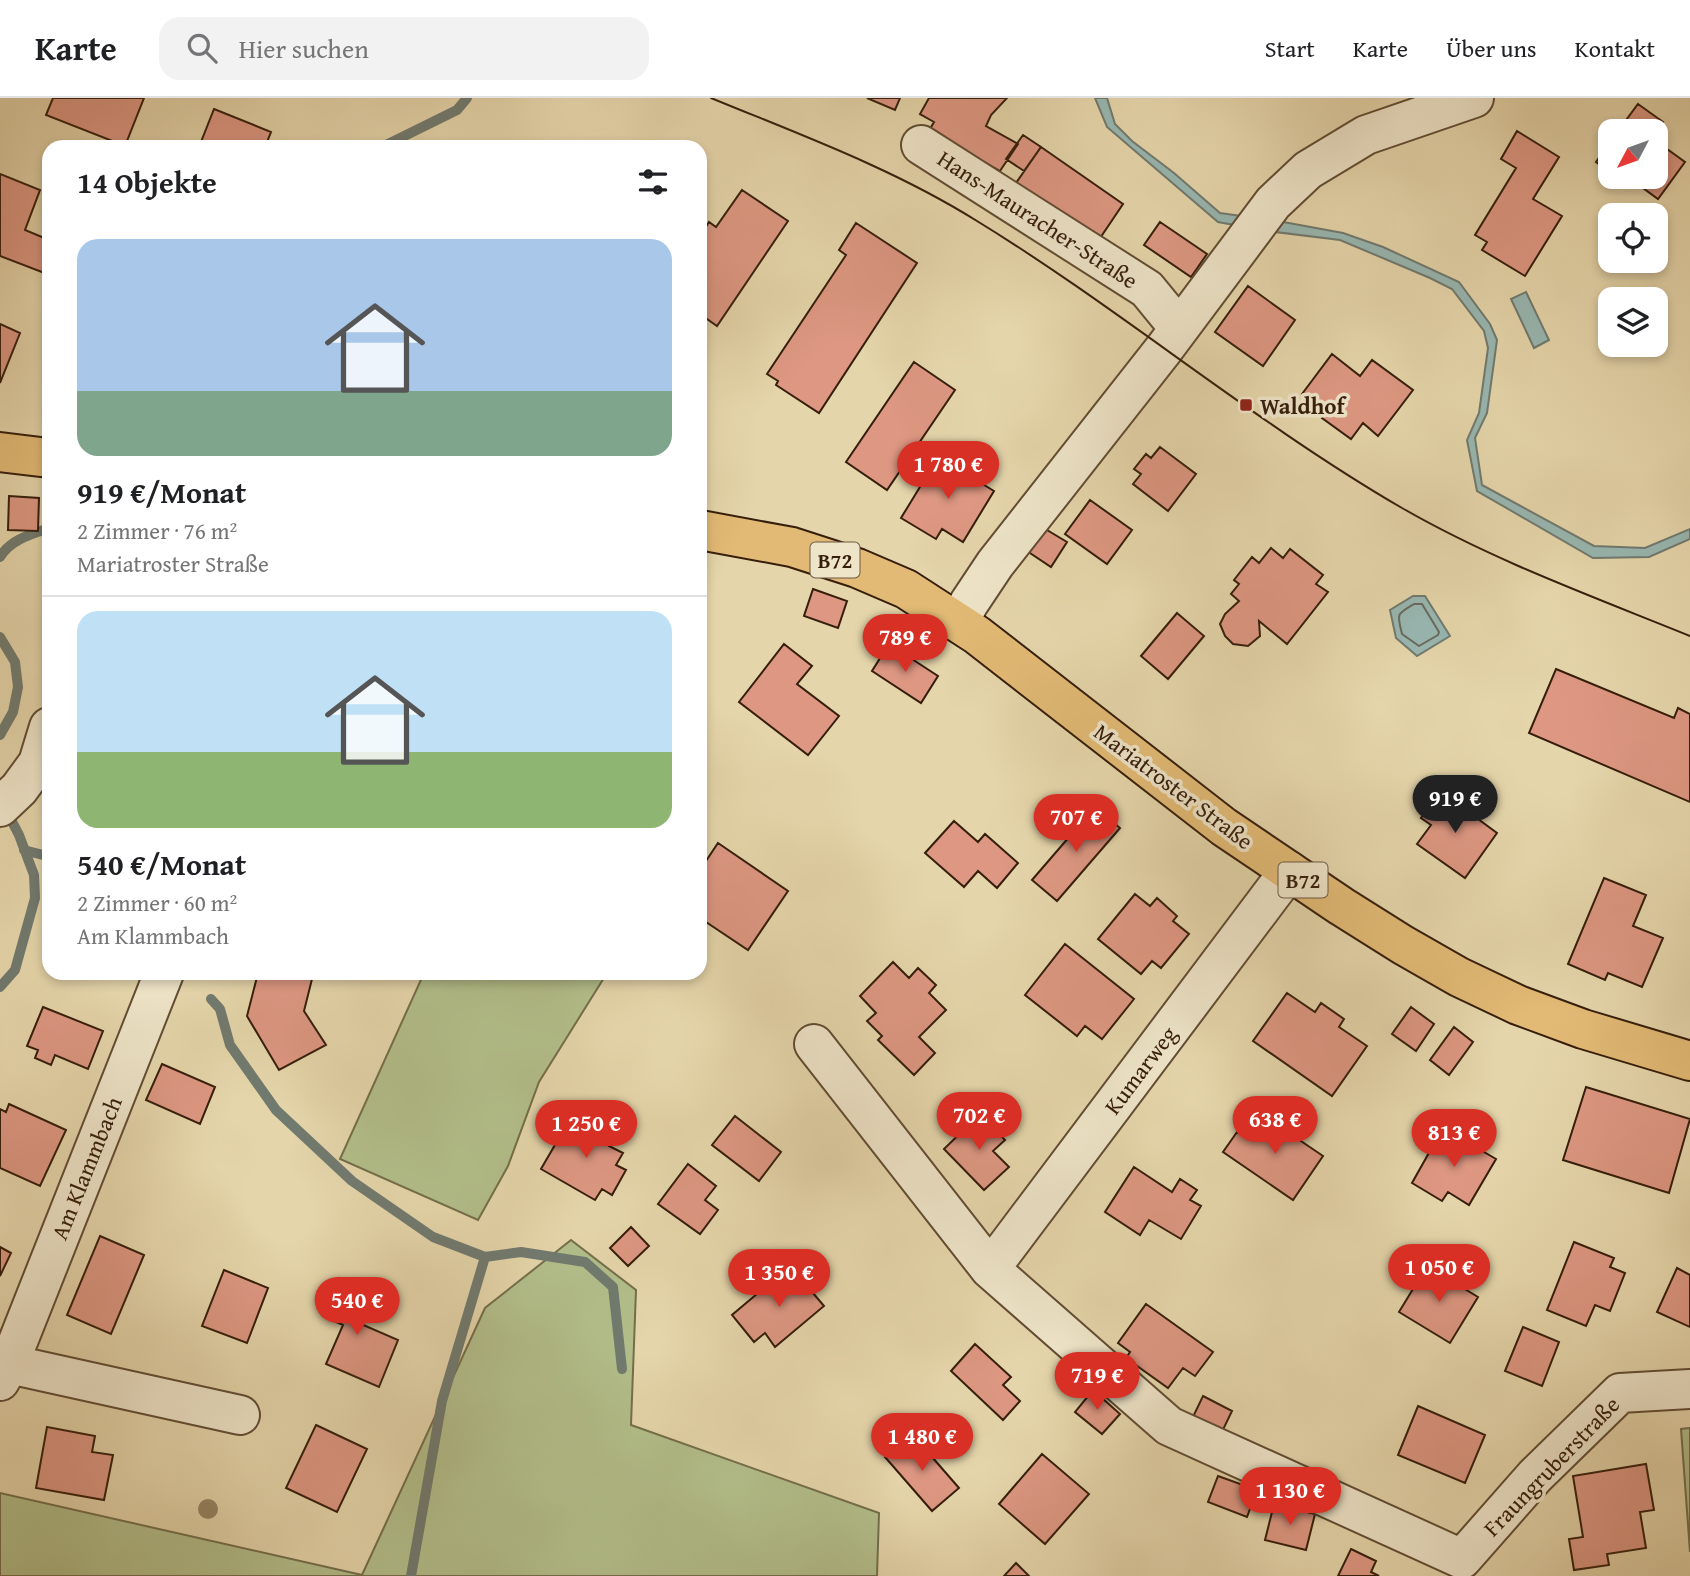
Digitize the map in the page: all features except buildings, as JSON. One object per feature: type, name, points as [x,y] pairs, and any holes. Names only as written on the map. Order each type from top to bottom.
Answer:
[{"type":"main road","points":[[0,452],[42,457]]},
{"type":"main road","name":"Mariatroster Straße","points":[[707,531],[792,547],[857,568],[906,589],[959,622],[1224,827],[1341,906],[1459,978],[1518,1005],[1583,1029],[1690,1061]]},
{"type":"street","points":[[959,622],[995,565],[1273,203],[1308,170],[1366,135],[1474,98]]},
{"type":"street","name":"Hans-Mauracher-Straße","points":[[921,145],[1147,289],[1179,328]]},
{"type":"street","points":[[26,785],[42,745]]},
{"type":"street","name":"Kumarweg","points":[[990,1269],[1289,871]]},
{"type":"street","name":"Am Klammbach","points":[[161,980],[4,1372],[240,1415]]},
{"type":"street","name":"Fraungruberstraße","points":[[814,1044],[990,1269],[1170,1426],[1457,1568],[1535,1476],[1620,1393],[1690,1389]]},
{"type":"green space","points":[[421,980],[603,980],[539,1082],[508,1166],[478,1220],[340,1159]]},
{"type":"green space","points":[[571,1240],[636,1290],[631,1425],[879,1513],[877,1576],[0,1576],[0,1493],[362,1575],[485,1308]]},
{"type":"green space","points":[[1690,1428],[1690,1552],[1681,1429]]},
{"type":"water","points":[[1095,98],[1107,98],[1115,124],[1220,213],[1343,233],[1383,247],[1459,282],[1490,324],[1497,340],[1487,413],[1475,438],[1482,485],[1594,546],[1645,548],[1690,529],[1690,539],[1649,557],[1593,558],[1477,491],[1467,440],[1479,413],[1488,348],[1484,331],[1452,289],[1340,240],[1218,222],[1107,127]]},
{"type":"water","points":[[1526,292],[1549,340],[1534,348],[1511,299]]},
{"type":"water","points":[[1413,596],[1425,596],[1450,636],[1417,656],[1396,638],[1390,610]]},
{"type":"waterway","points":[[396,140],[457,110],[467,98]]},
{"type":"waterway","points":[[0,557],[15,542],[42,530]]},
{"type":"waterway","points":[[0,637],[15,662],[18,687],[13,712],[0,735]]},
{"type":"waterway","points":[[0,987],[15,970],[35,898],[34,875],[6,810]]},
{"type":"waterway","points":[[24,850],[42,855]]},
{"type":"waterway","points":[[211,999],[220,1009],[230,1045],[276,1110],[352,1181],[433,1237],[485,1257],[442,1401],[411,1576]]},
{"type":"waterway","points":[[485,1257],[521,1252],[585,1262],[613,1287],[622,1369]]},
{"type":"tram line","points":[[711,98],[813,139],[945,202],[1031,255],[1347,475],[1436,527],[1507,561],[1690,636]]},
{"type":"place","name":"Waldhof","points":[[1246,405]]}]
